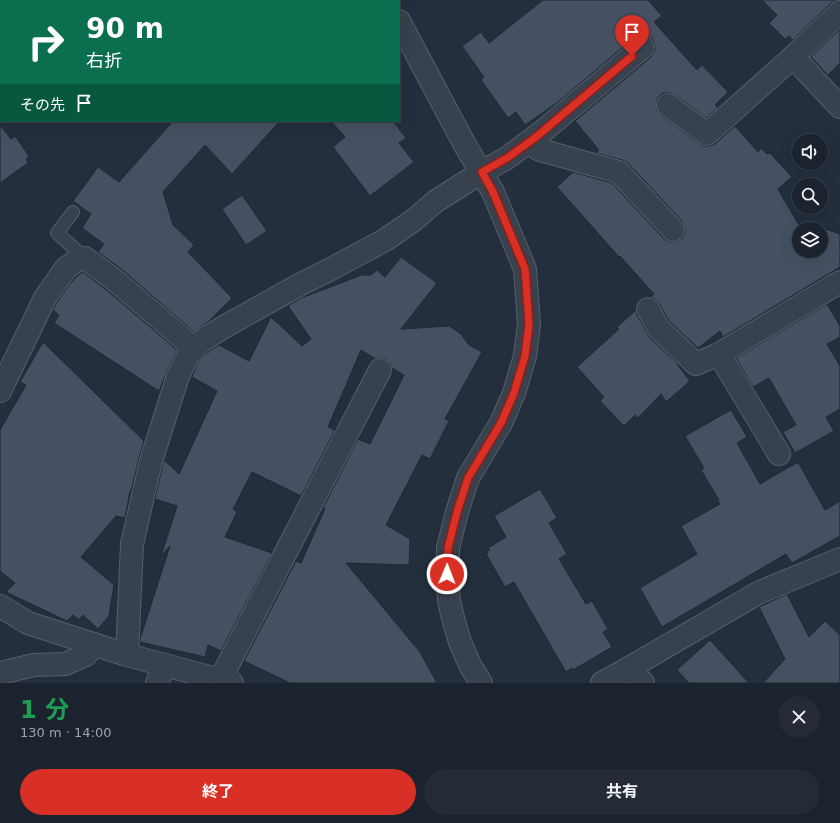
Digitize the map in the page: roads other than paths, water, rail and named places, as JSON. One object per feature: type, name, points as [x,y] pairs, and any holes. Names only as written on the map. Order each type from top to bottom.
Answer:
[{"type":"street","points":[[668,105],[707,134],[793,57],[840,12]]},
{"type":"street","points":[[400,23],[466,147],[493,192],[525,269],[529,324],[525,356],[514,393],[501,423],[468,478],[457,512],[448,548],[449,601],[454,622],[460,642],[470,665],[482,683]]},
{"type":"street","points":[[128,655],[132,544],[151,461],[177,379],[188,355],[203,340],[299,285],[340,257],[385,240],[414,220],[436,201],[507,158],[529,142],[643,46]]},
{"type":"street","points":[[793,57],[840,107]]},
{"type":"street","points":[[529,142],[540,150],[619,172],[673,230]]},
{"type":"street","points":[[0,391],[49,293],[66,268],[79,259],[85,258],[117,282],[194,349]]},
{"type":"street","points":[[648,309],[659,329],[696,364],[719,354],[838,289]]},
{"type":"street","points":[[719,354],[778,454]]},
{"type":"street","points":[[0,606],[28,623],[128,655],[161,674],[226,681],[380,370]]},
{"type":"street","points":[[602,683],[636,676],[758,593],[840,559]]},
{"type":"street","points":[[0,673],[34,665],[65,664],[86,655],[94,644]]},
{"type":"lane","points":[[73,212],[57,233],[85,258]]}]
